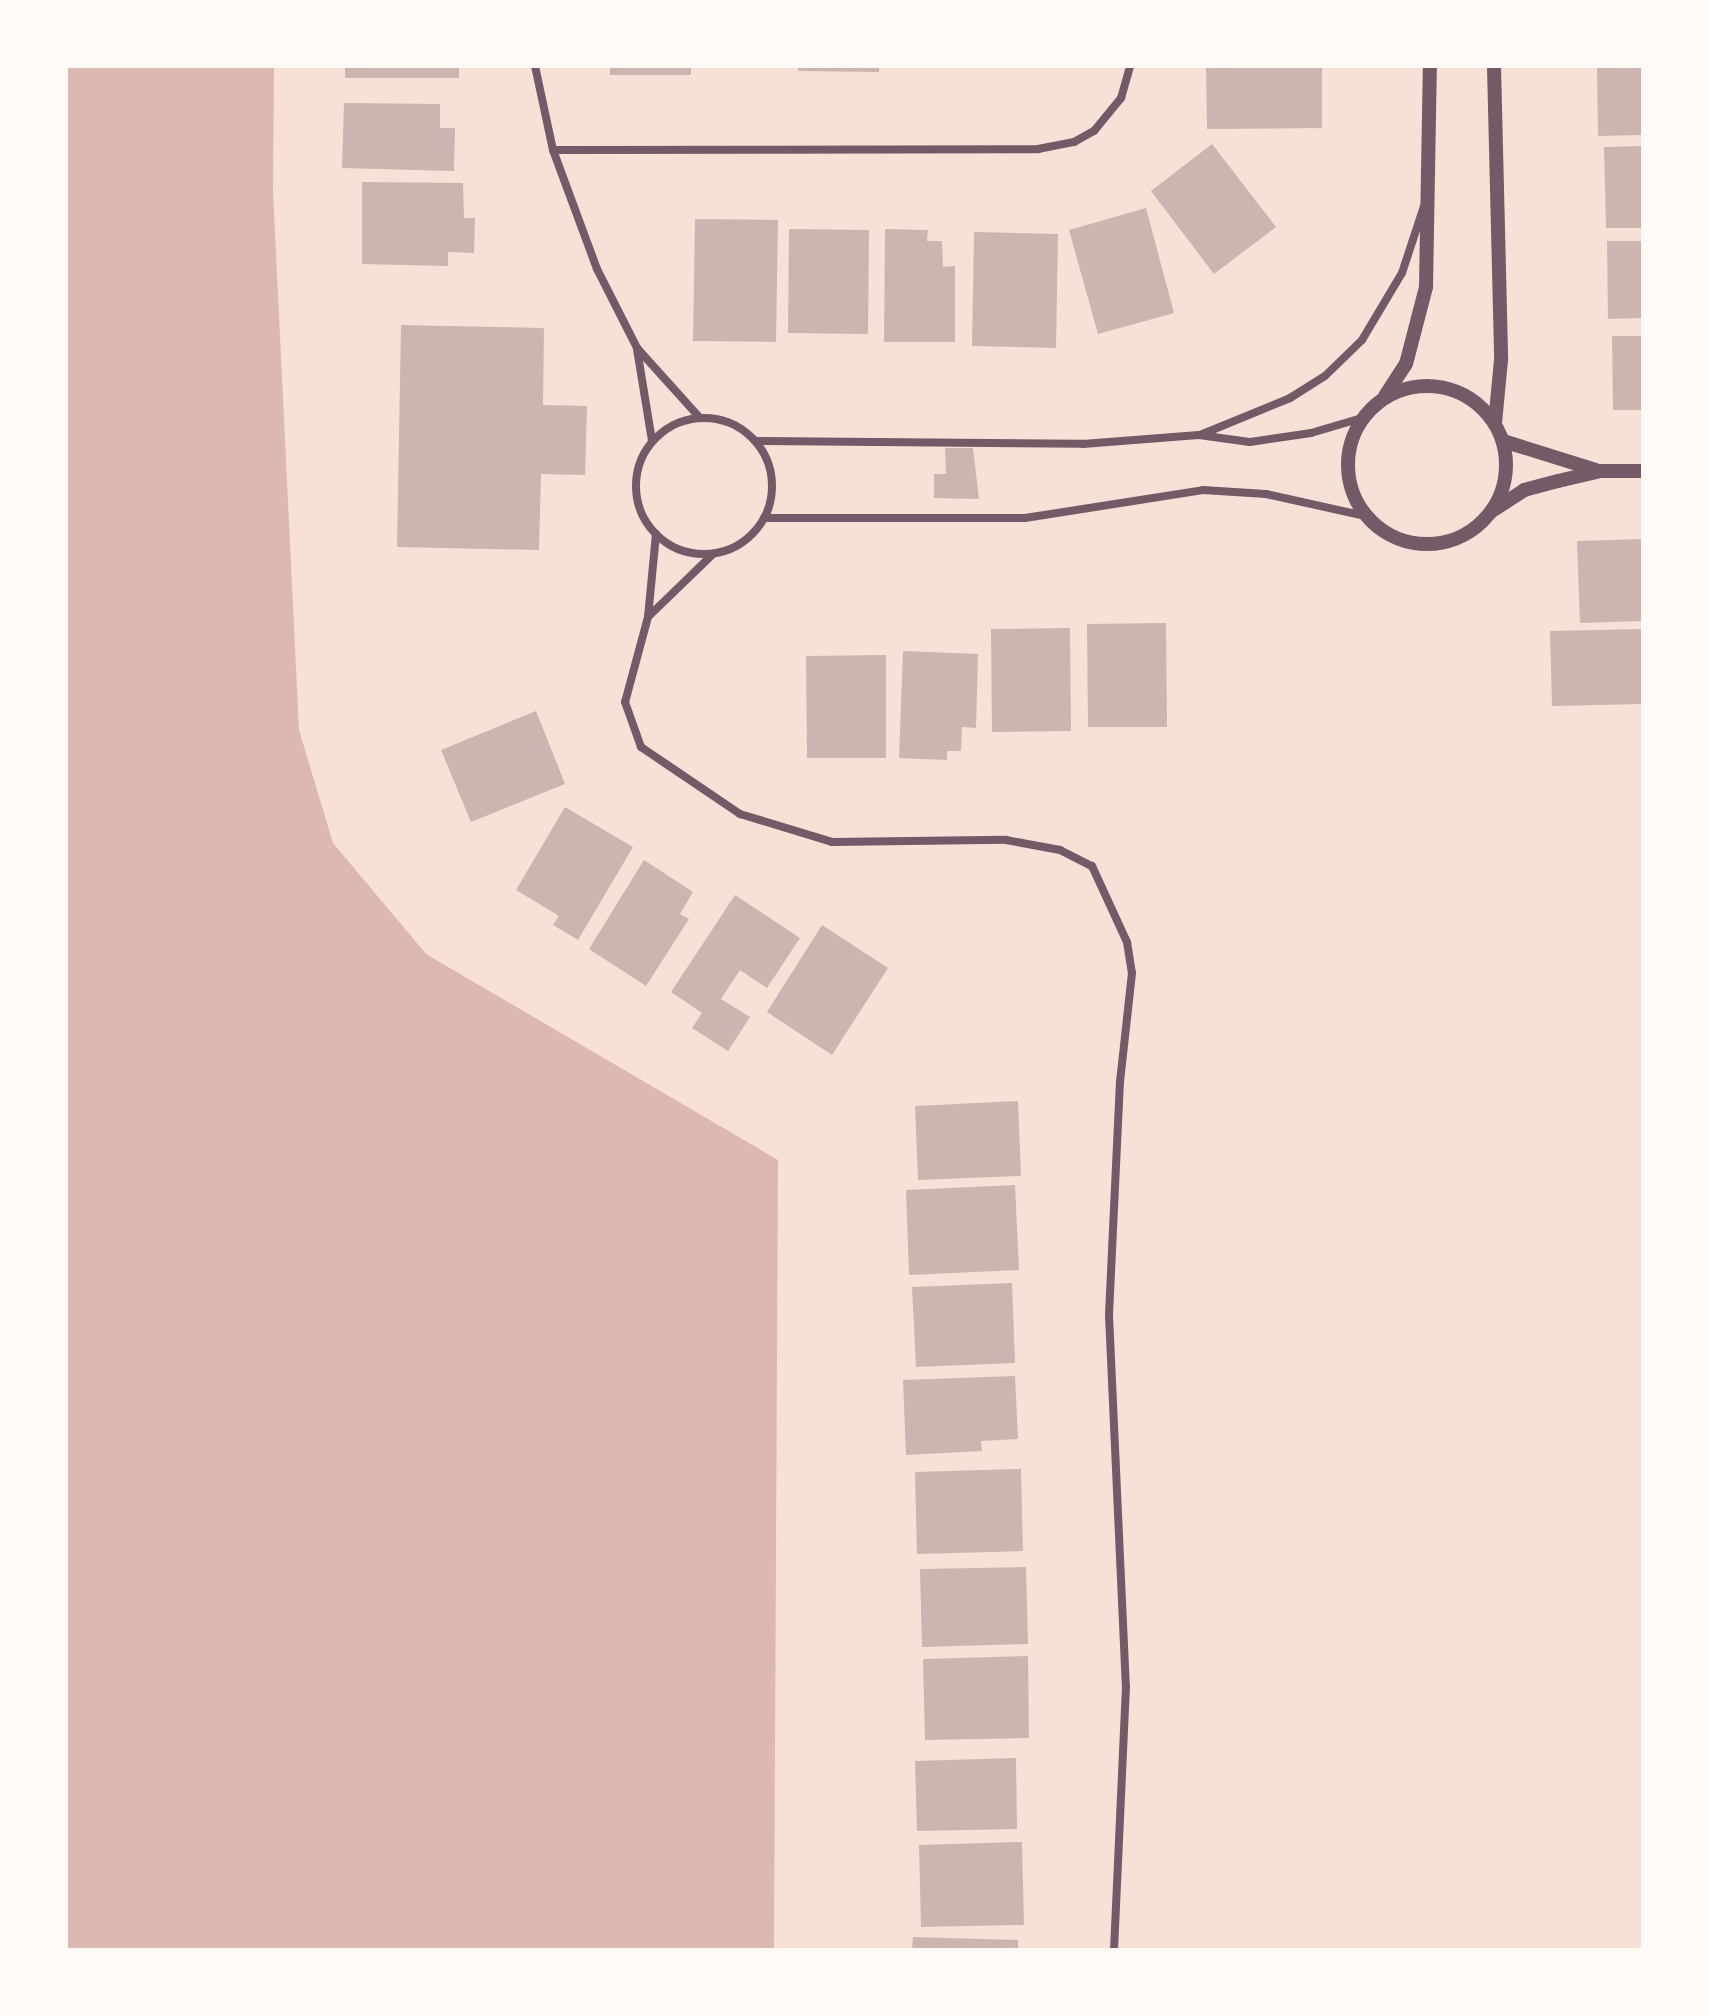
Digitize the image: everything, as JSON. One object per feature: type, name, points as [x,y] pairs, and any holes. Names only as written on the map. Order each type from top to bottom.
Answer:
[{"type":"street","points":[[535,66],[553,150],[597,269],[637,348],[700,418]]},
{"type":"street","points":[[553,150],[1038,149],[1074,142],[1107,119],[1121,98],[1130,66]]},
{"type":"street","points":[[1430,66],[1425,202],[1426,287],[1406,364],[1385,396],[1362,418],[1352,437],[1348,478],[1365,516],[1384,533],[1430,545],[1465,534],[1524,490],[1601,471],[1643,471]]},
{"type":"street","points":[[1494,66],[1501,360],[1495,424]]},
{"type":"street","points":[[1199,435],[1290,398],[1325,376],[1362,340],[1402,273],[1425,202]]},
{"type":"street","points":[[637,348],[652,441]]},
{"type":"street","points":[[1385,396],[1409,387],[1458,392],[1495,424],[1503,441],[1506,465],[1492,511]]},
{"type":"street","points":[[700,418],[738,426],[756,441],[773,485],[764,518],[742,544],[713,554],[681,551],[656,534],[638,507],[635,485],[640,462],[652,441],[670,426],[700,418]]},
{"type":"street","points":[[756,441],[1083,444],[1199,435],[1250,442],[1311,433],[1362,418]]},
{"type":"street","points":[[1503,441],[1601,471]]},
{"type":"street","points":[[764,518],[1025,518],[1203,490],[1266,494],[1365,516]]},
{"type":"street","points":[[656,534],[648,617],[629,675],[625,702],[630,726],[641,747],[740,814],[832,842],[1006,840],[1060,850],[1092,866],[1117,913],[1132,973],[1120,1081],[1109,1315],[1126,1686],[1114,1950]]},
{"type":"street","points":[[648,617],[713,554]]},
{"type":"shaded area","points":[[66,66],[274,66],[273,191],[299,730],[333,843],[426,954],[778,1160],[774,1950],[66,1950]]},
{"type":"building","points":[[345,66],[459,66],[459,78],[345,78]]},
{"type":"building","points":[[610,66],[691,66],[691,75],[610,75]]},
{"type":"building","points":[[798,66],[879,66],[879,72],[798,71]]},
{"type":"building","points":[[1206,66],[1322,66],[1322,128],[1207,129]]},
{"type":"building","points":[[1597,66],[1643,66],[1643,135],[1598,136]]},
{"type":"building","points":[[344,103],[440,104],[440,128],[455,128],[454,171],[342,168]]},
{"type":"building","points":[[1212,144],[1276,227],[1214,274],[1151,191]]},
{"type":"building","points":[[1643,146],[1643,228],[1606,228],[1604,147]]},
{"type":"building","points":[[362,182],[463,183],[464,218],[475,218],[474,253],[448,252],[448,266],[362,264]]},
{"type":"building","points":[[1146,208],[1174,313],[1098,334],[1069,230]]},
{"type":"building","points":[[695,219],[778,220],[776,342],[693,341]]},
{"type":"building","points":[[789,229],[869,230],[868,334],[788,333]]},
{"type":"building","points":[[885,229],[928,230],[927,241],[942,241],[943,267],[955,266],[955,342],[884,342]]},
{"type":"building","points":[[974,232],[1058,234],[1056,348],[972,346]]},
{"type":"building","points":[[1607,241],[1643,241],[1643,318],[1608,319]]},
{"type":"building","points":[[401,325],[544,328],[543,405],[587,406],[585,475],[541,474],[539,550],[397,547]]},
{"type":"building","points":[[1612,336],[1643,336],[1643,410],[1613,410]]},
{"type":"building","points":[[945,448],[973,448],[979,499],[934,498],[934,474],[946,474]]},
{"type":"building","points":[[1643,539],[1643,621],[1580,623],[1577,541]]},
{"type":"building","points":[[1166,623],[1167,727],[1088,727],[1087,624]]},
{"type":"building","points":[[1070,628],[1071,731],[992,732],[991,629]]},
{"type":"building","points":[[1643,629],[1643,704],[1552,706],[1550,631]]},
{"type":"building","points":[[903,651],[978,654],[976,728],[962,727],[961,751],[947,751],[947,760],[899,758]]},
{"type":"building","points":[[886,655],[886,758],[807,758],[806,656]]},
{"type":"building","points":[[536,711],[565,784],[471,822],[441,750]]},
{"type":"building","points":[[565,807],[633,847],[578,940],[553,925],[559,916],[516,890]]},
{"type":"building","points":[[644,860],[693,892],[680,914],[689,919],[646,986],[589,949]]},
{"type":"building","points":[[735,895],[800,938],[767,988],[740,970],[721,999],[750,1017],[728,1051],[692,1028],[702,1013],[671,992]]},
{"type":"building","points":[[822,925],[888,968],[832,1055],[767,1012]]},
{"type":"building","points":[[1018,1101],[1021,1176],[918,1180],[915,1106]]},
{"type":"building","points":[[1015,1185],[1019,1270],[909,1275],[906,1190]]},
{"type":"building","points":[[1012,1283],[1015,1363],[916,1367],[912,1287]]},
{"type":"building","points":[[1015,1376],[1018,1439],[981,1441],[982,1451],[906,1455],[903,1380]]},
{"type":"building","points":[[1021,1469],[1023,1551],[917,1554],[915,1472]]},
{"type":"building","points":[[1026,1567],[1028,1644],[922,1647],[920,1569]]},
{"type":"building","points":[[1028,1656],[1029,1738],[925,1740],[923,1659]]},
{"type":"building","points":[[1016,1758],[1017,1829],[917,1831],[915,1761]]},
{"type":"building","points":[[1022,1842],[1024,1925],[921,1927],[919,1845]]},
{"type":"building","points":[[913,1937],[1018,1940],[1018,1950],[912,1950]]}]
